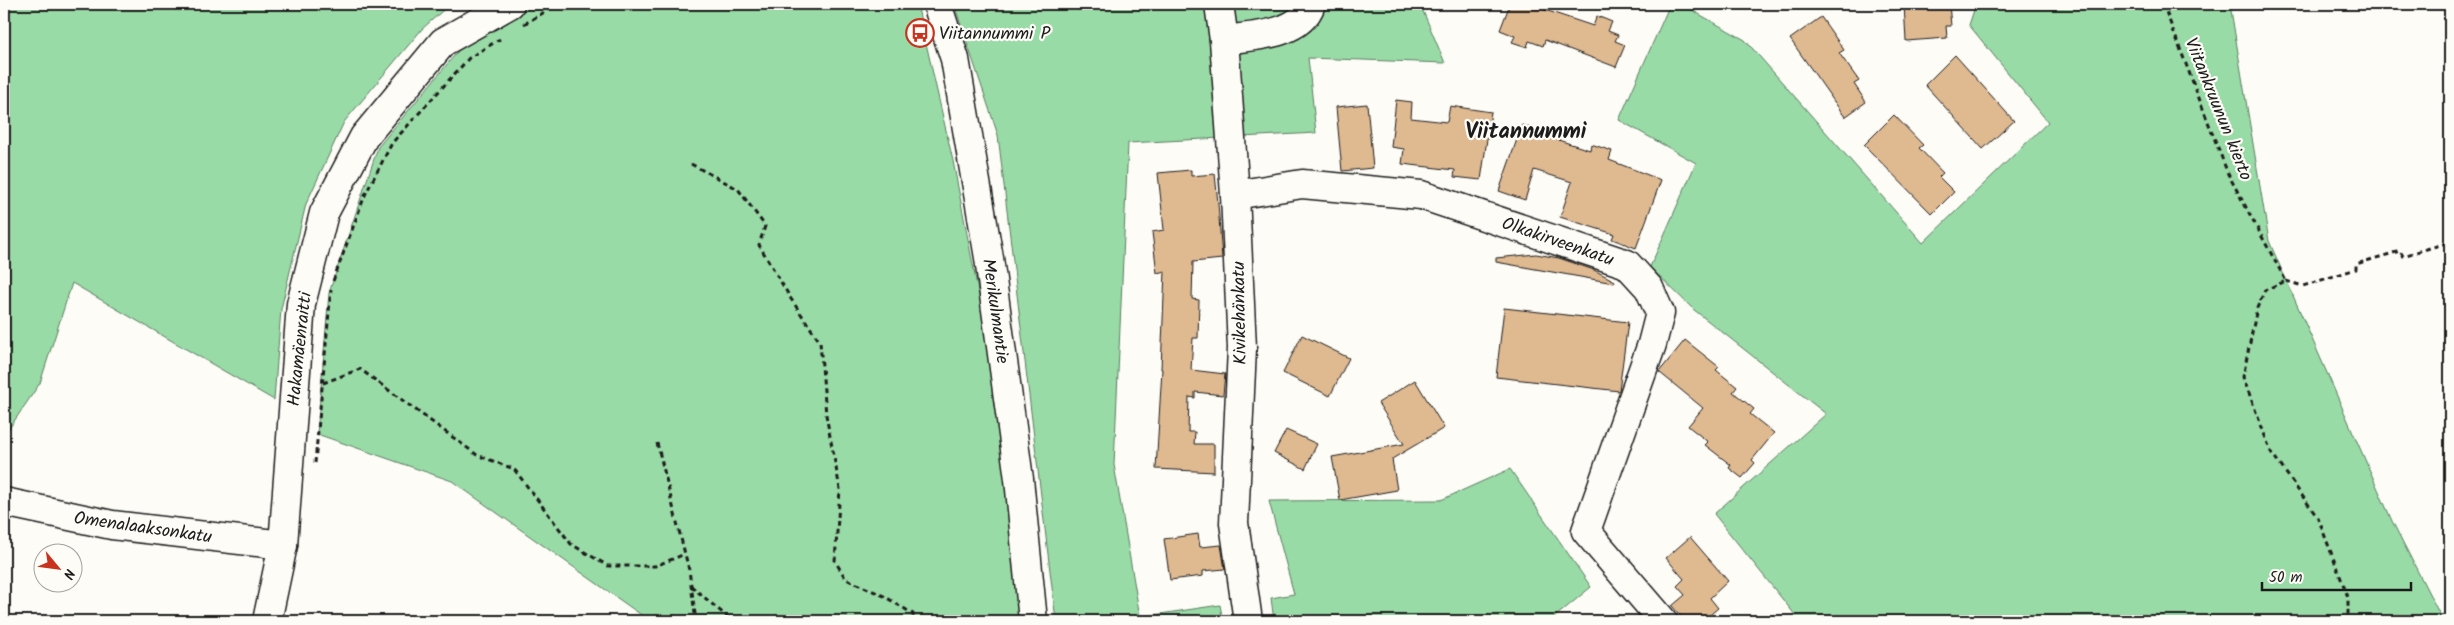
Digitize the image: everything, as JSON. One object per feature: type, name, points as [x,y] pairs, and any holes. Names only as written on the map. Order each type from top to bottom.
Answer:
[{"type":"street","name":"Merikulmantie","points":[[937,4],[956,59],[989,258],[1019,479],[1033,621]]},
{"type":"street","name":"Kivikehänkatu","points":[[1219,4],[1224,40],[1235,195],[1242,348],[1234,523],[1248,621]]},
{"type":"street","points":[[1224,40],[1282,31],[1308,13],[1311,4]]},
{"type":"street","name":"Hakamäenraitti","points":[[268,621],[283,545],[301,304],[324,213],[364,137],[443,42],[514,16]]},
{"type":"street","name":"Olkakirveenkatu","points":[[1235,195],[1302,184],[1421,195],[1627,264],[1650,288],[1660,313],[1652,344],[1586,531],[1662,621]]},
{"type":"street","name":"Omenalaaksonkatu","points":[[4,502],[112,525],[283,545]]},
{"type":"path","points":[[514,16],[558,4]]},
{"type":"path","name":"Viitankruunun kierto","points":[[2163,4],[2228,174],[2286,281]]},
{"type":"path","points":[[314,470],[331,287],[365,194],[392,142],[469,58],[501,38]]},
{"type":"path","points":[[691,164],[738,189],[764,226],[759,245],[791,299],[820,342],[826,415],[840,490],[835,561],[846,579],[884,596],[913,614],[914,621]]},
{"type":"path","points":[[2348,621],[2348,597],[2318,518],[2271,452],[2243,377],[2257,308],[2265,290],[2286,281],[2303,286],[2356,269],[2356,264],[2400,251],[2403,256],[2450,242]]},
{"type":"path","points":[[323,383],[360,369],[477,455],[514,469],[571,544],[608,566],[655,566],[685,554]]},
{"type":"path","points":[[657,443],[685,554],[696,621]]},
{"type":"path","points":[[691,586],[732,621]]},
{"type":"green space","points":[[4,4],[450,4],[422,29],[344,122],[306,204],[281,309],[274,400],[72,283],[40,383],[4,436]]},
{"type":"green space","points":[[531,4],[917,4],[953,161],[1002,416],[1023,621],[646,621],[647,619],[452,481],[317,434],[329,293],[378,147],[484,20]]},
{"type":"green space","points":[[954,4],[1420,4],[1445,63],[1308,58],[1316,133],[1128,143],[1114,465],[1140,617],[1220,605],[1223,621],[1056,621],[998,135]]},
{"type":"green space","points":[[1670,4],[1681,4],[1745,40],[1923,243],[2048,122],[1969,25],[1976,4],[2230,4],[2269,241],[2392,521],[2443,621],[1800,621],[1714,514],[1826,414],[1693,309],[1650,267],[1696,163],[1619,120]]},
{"type":"green space","points":[[1510,469],[1591,587],[1550,621],[1274,621],[1271,598],[1294,594],[1269,501],[1441,500]]},
{"type":"building","points":[[1510,4],[1527,4],[1593,26],[1597,16],[1612,22],[1608,31],[1618,35],[1615,41],[1625,45],[1616,67],[1545,40],[1543,46],[1529,41],[1527,47],[1512,42],[1515,36],[1500,30]]},
{"type":"building","points":[[1904,4],[1949,4],[1951,26],[1946,26],[1947,38],[1906,41]]},
{"type":"building","points":[[1821,17],[1844,50],[1839,53],[1859,81],[1854,84],[1866,102],[1845,117],[1790,39]]},
{"type":"building","points":[[1955,55],[2014,121],[1983,149],[1925,85]]},
{"type":"building","points":[[1396,100],[1412,102],[1411,118],[1447,122],[1450,106],[1491,112],[1481,180],[1454,177],[1455,170],[1402,164],[1404,149],[1391,147]]},
{"type":"building","points":[[1367,104],[1373,168],[1342,171],[1336,107]]},
{"type":"building","points":[[1894,115],[1923,145],[1919,148],[1943,173],[1939,177],[1954,192],[1932,214],[1864,145]]},
{"type":"building","points":[[1522,125],[1556,136],[1555,139],[1590,150],[1591,144],[1612,151],[1609,160],[1661,180],[1636,248],[1612,239],[1614,234],[1560,217],[1572,182],[1534,170],[1525,200],[1499,191]]},
{"type":"building","points":[[1191,170],[1191,176],[1215,174],[1218,203],[1222,259],[1193,262],[1192,299],[1199,300],[1198,338],[1193,338],[1191,370],[1225,374],[1223,395],[1195,392],[1195,398],[1189,397],[1188,432],[1195,432],[1194,444],[1214,444],[1214,472],[1156,469],[1165,271],[1157,273],[1152,232],[1164,230],[1158,173]]},
{"type":"building","points":[[1536,254],[1559,258],[1594,270],[1615,281],[1614,283],[1496,262],[1496,258]]},
{"type":"building","points":[[1504,308],[1628,322],[1619,391],[1496,377]]},
{"type":"building","points":[[1302,335],[1349,358],[1330,396],[1283,373]]},
{"type":"building","points":[[1685,340],[1719,367],[1716,370],[1737,387],[1733,392],[1754,409],[1750,414],[1774,433],[1752,460],[1755,463],[1742,478],[1729,468],[1731,465],[1705,445],[1708,442],[1688,426],[1703,408],[1659,372]]},
{"type":"building","points":[[1415,380],[1444,428],[1392,459],[1397,490],[1340,500],[1332,457],[1404,444],[1378,403]]},
{"type":"building","points":[[1286,430],[1317,444],[1305,469],[1274,453]]},
{"type":"building","points":[[1198,534],[1200,547],[1221,545],[1225,569],[1203,571],[1203,576],[1170,580],[1164,539]]},
{"type":"building","points":[[1690,537],[1728,581],[1710,598],[1718,608],[1703,621],[1685,621],[1672,606],[1685,595],[1677,586],[1684,579],[1666,558]]},
{"type":"place","name":"Viitannummi P","points":[[920,33]]},
{"type":"district","name":"Viitannummi","points":[[1526,130]]}]
